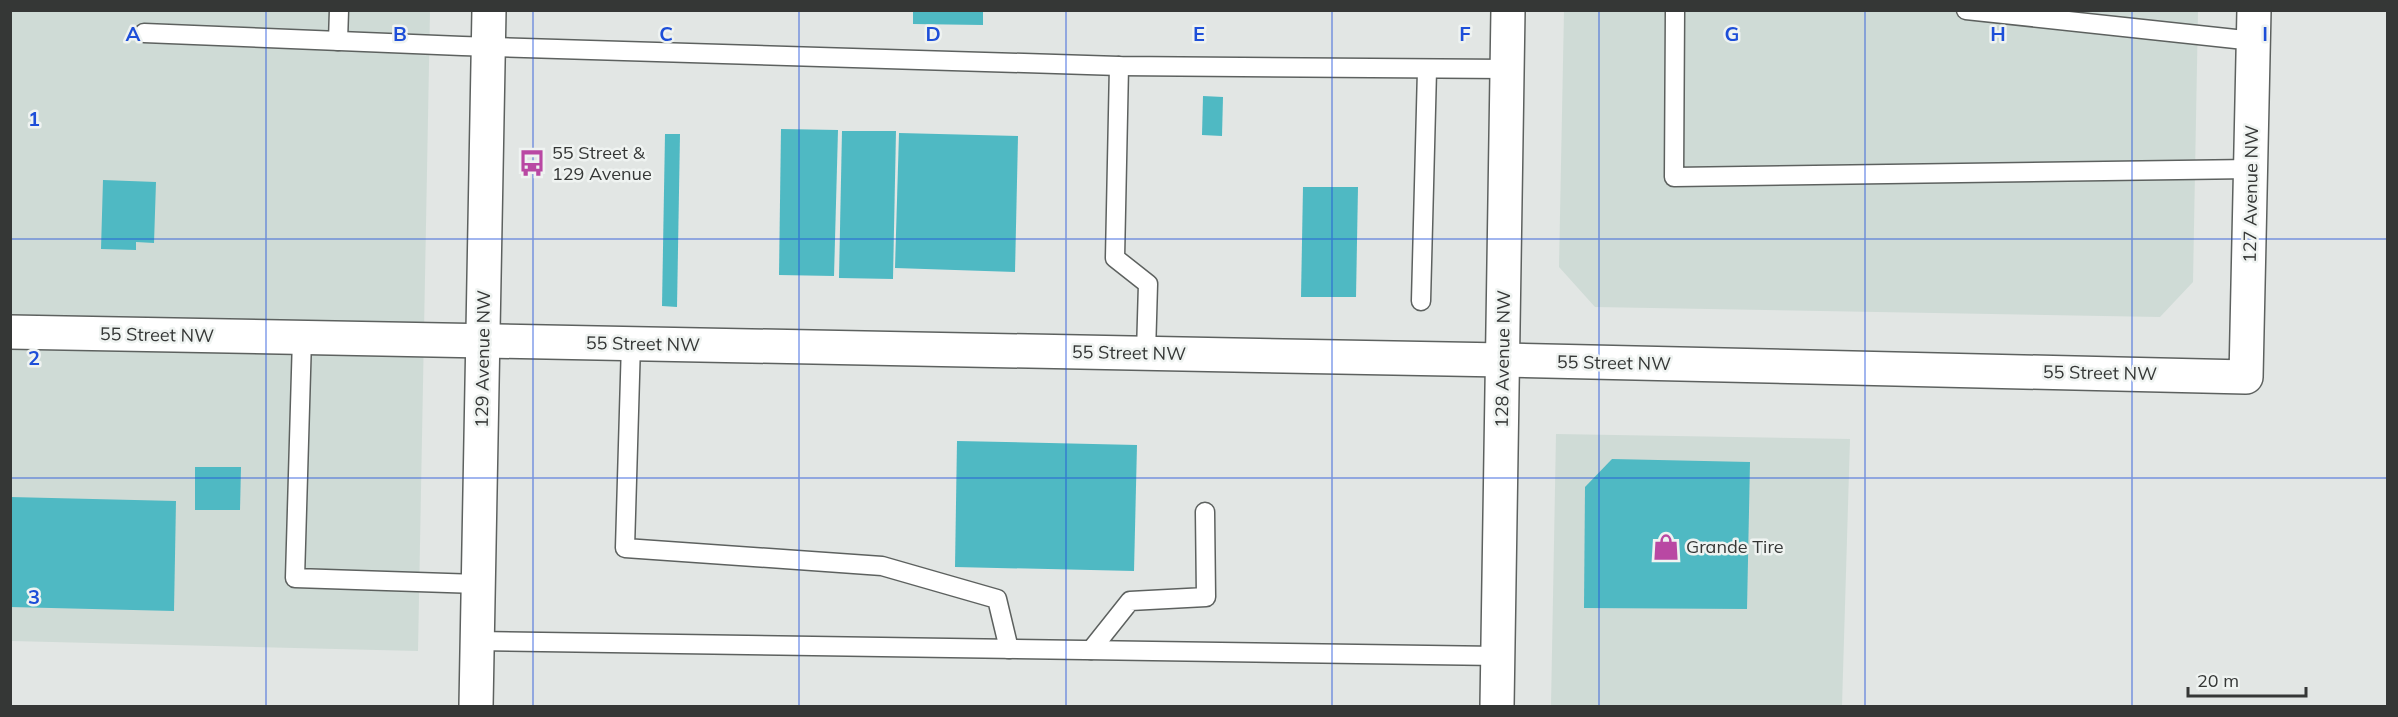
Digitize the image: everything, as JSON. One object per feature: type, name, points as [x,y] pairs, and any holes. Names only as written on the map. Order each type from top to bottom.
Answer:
[{"type":"street","name":"129 Avenue NW","points":[[476,706],[489,10]]},
{"type":"street","name":"128 Avenue NW","points":[[1497,706],[1508,10]]},
{"type":"street","name":"127 Avenue NW","points":[[2247,376],[2254,26]]},
{"type":"street","name":"55 Street NW","points":[[10,332],[2247,376]]},
{"type":"lane","points":[[338,41],[339,10]]},
{"type":"lane","points":[[1675,10],[1674,177],[2252,169]]},
{"type":"lane","points":[[1966,10],[2254,26]]},
{"type":"lane","points":[[144,33],[488,47],[1119,66],[1507,69]]},
{"type":"lane","points":[[1119,66],[1115,258],[1148,284],[1146,353]]},
{"type":"lane","points":[[1421,301],[1427,70]]},
{"type":"lane","points":[[302,338],[295,578],[478,584]]},
{"type":"lane","points":[[631,343],[625,548],[882,566],[997,598],[1009,649]]},
{"type":"lane","points":[[1091,650],[1130,601],[1206,597],[1205,512]]},
{"type":"lane","points":[[477,640],[1498,656]]},
{"type":"shaded area","points":[[11,11],[430,11],[418,651],[11,641]]},
{"type":"shaded area","points":[[1564,11],[2198,11],[2193,282],[2160,317],[1595,307],[1559,267]]},
{"type":"shaded area","points":[[1556,434],[1850,439],[1842,706],[1551,706]]},
{"type":"building","points":[[913,10],[983,10],[983,25],[913,24]]},
{"type":"building","points":[[1203,96],[1223,97],[1222,136],[1202,135]]},
{"type":"building","points":[[781,129],[838,130],[834,276],[779,275]]},
{"type":"building","points":[[842,131],[896,131],[893,279],[839,278]]},
{"type":"building","points":[[899,133],[1018,136],[1015,272],[895,268]]},
{"type":"building","points":[[665,134],[680,134],[677,307],[662,306]]},
{"type":"building","points":[[103,180],[156,182],[154,243],[136,242],[136,250],[101,249]]},
{"type":"building","points":[[1303,187],[1358,187],[1356,297],[1301,297]]},
{"type":"building","points":[[957,441],[1137,445],[1134,571],[955,567]]},
{"type":"building","name":"Grande Tire","points":[[1612,459],[1750,462],[1747,609],[1584,608],[1585,487]]},
{"type":"building","points":[[195,467],[241,467],[240,510],[195,510]]},
{"type":"building","points":[[10,497],[176,501],[174,611],[10,607]]},
{"type":"place","name":"55 Street & 129 Avenue","points":[[532,163]]},
{"type":"place","name":"Grande Tire","points":[[1666,547]]}]
